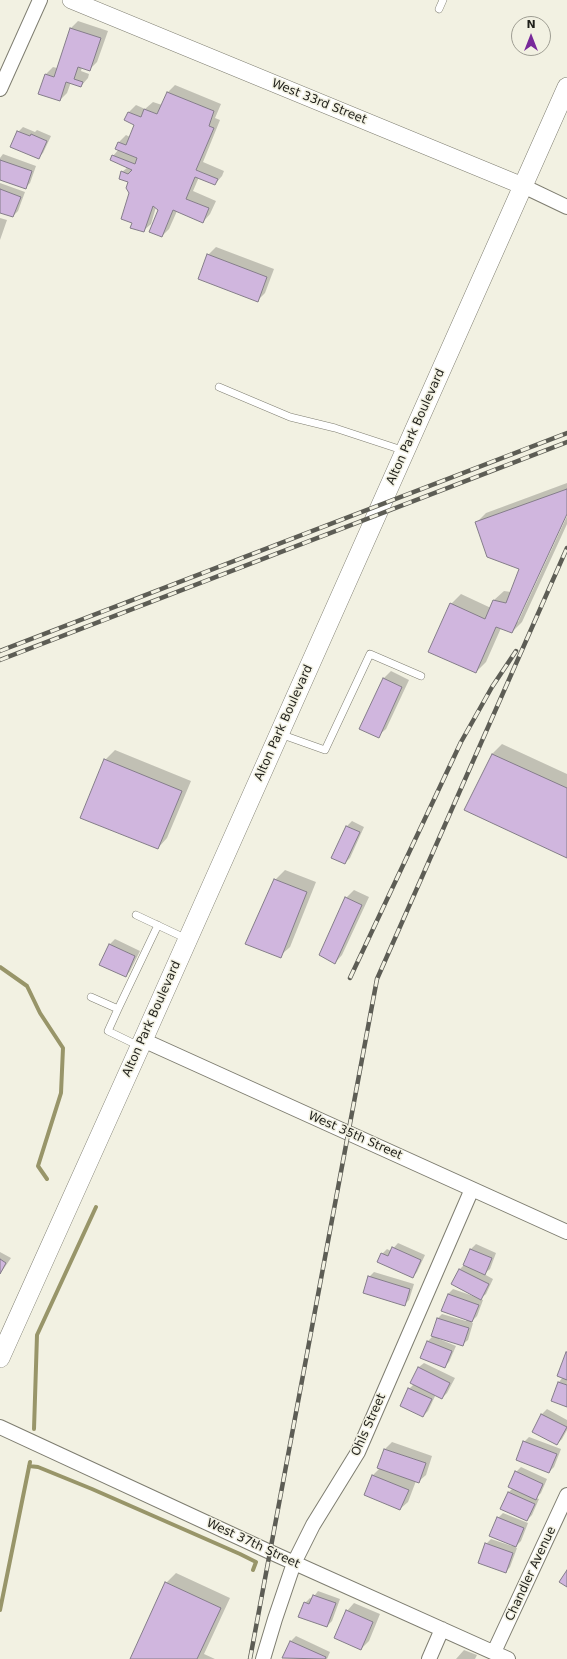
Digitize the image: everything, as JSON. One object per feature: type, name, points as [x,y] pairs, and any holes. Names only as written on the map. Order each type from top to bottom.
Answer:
[{"type":"main road","name":"Alton Park Boulevard","points":[[0,1358],[142,1043],[567,86]]},
{"type":"street","points":[[0,89],[40,0]]},
{"type":"street","name":"West 33rd Street","points":[[71,0],[525,182],[567,206]]},
{"type":"street","name":"West 35th Street","points":[[142,1043],[472,1188],[567,1232]]},
{"type":"street","name":"Ohls Street","points":[[263,1659],[294,1563],[313,1525],[358,1452],[472,1188]]},
{"type":"street","name":"West 37th Street","points":[[0,1427],[294,1563],[508,1659]]},
{"type":"street","name":"Chandler Avenue","points":[[494,1652],[567,1495]]},
{"type":"street","points":[[429,1659],[442,1630]]},
{"type":"lane","points":[[439,9],[443,0]]},
{"type":"lane","points":[[219,387],[290,417],[335,428],[405,451]]},
{"type":"lane","points":[[279,734],[325,750],[370,654],[421,676]]},
{"type":"lane","points":[[136,915],[187,939]]},
{"type":"lane","points":[[142,1043],[108,1030],[158,925]]},
{"type":"lane","points":[[91,997],[118,1009]]},
{"type":"building","points":[[70,28],[101,38],[90,71],[78,67],[74,79],[83,82],[81,87],[66,82],[60,101],[38,94],[45,74],[54,77]]},
{"type":"building","points":[[167,92],[214,111],[209,126],[214,128],[196,170],[218,179],[215,185],[195,177],[186,199],[209,208],[203,223],[173,210],[162,237],[149,232],[158,210],[153,206],[144,232],[130,228],[132,223],[121,219],[129,193],[126,188],[128,182],[119,179],[121,171],[128,174],[132,170],[110,160],[112,155],[135,164],[137,158],[115,149],[118,142],[126,145],[134,125],[124,120],[128,112],[141,117],[144,109],[157,114]]},
{"type":"building","points":[[17,131],[30,136],[31,134],[47,141],[39,159],[10,147]]},
{"type":"building","points":[[0,160],[32,171],[26,189],[0,180]]},
{"type":"building","points":[[0,189],[21,197],[13,217],[0,213]]},
{"type":"building","points":[[207,254],[267,277],[258,302],[198,279]]},
{"type":"building","points":[[567,489],[567,514],[512,633],[496,627],[476,673],[428,652],[450,603],[485,619],[493,600],[506,603],[519,569],[487,557],[475,522]]},
{"type":"building","points":[[383,678],[402,687],[379,738],[359,729]]},
{"type":"building","points":[[492,754],[567,788],[567,858],[464,810]]},
{"type":"building","points":[[104,759],[182,791],[158,849],[80,818]]},
{"type":"building","points":[[346,826],[360,832],[345,864],[331,858]]},
{"type":"building","points":[[274,879],[307,892],[281,958],[245,944]]},
{"type":"building","points":[[345,897],[362,905],[335,964],[319,955]]},
{"type":"building","points":[[109,944],[135,956],[126,977],[99,965]]},
{"type":"building","points":[[392,1247],[421,1260],[413,1278],[377,1262],[381,1253],[388,1256]]},
{"type":"building","points":[[470,1249],[492,1258],[485,1275],[463,1265]]},
{"type":"building","points":[[0,1259],[6,1263],[0,1274]]},
{"type":"building","points":[[459,1269],[489,1284],[481,1300],[451,1284]]},
{"type":"building","points":[[368,1276],[410,1289],[405,1306],[363,1293]]},
{"type":"building","points":[[448,1294],[479,1305],[472,1322],[441,1311]]},
{"type":"building","points":[[437,1318],[469,1328],[463,1346],[431,1336]]},
{"type":"building","points":[[427,1341],[452,1351],[445,1368],[420,1358]]},
{"type":"building","points":[[567,1352],[567,1380],[557,1376]]},
{"type":"building","points":[[418,1367],[450,1383],[442,1399],[410,1383]]},
{"type":"building","points":[[558,1382],[567,1385],[567,1407],[551,1401]]},
{"type":"building","points":[[408,1388],[432,1399],[423,1417],[400,1406]]},
{"type":"building","points":[[541,1414],[567,1427],[557,1445],[532,1432]]},
{"type":"building","points":[[523,1441],[557,1454],[549,1473],[516,1460]]},
{"type":"building","points":[[384,1449],[426,1463],[419,1483],[377,1468]]},
{"type":"building","points":[[515,1471],[543,1484],[536,1500],[508,1487]]},
{"type":"building","points":[[372,1475],[409,1490],[400,1510],[364,1495]]},
{"type":"building","points":[[508,1492],[535,1504],[527,1521],[500,1509]]},
{"type":"building","points":[[497,1517],[524,1528],[516,1547],[489,1536]]},
{"type":"building","points":[[485,1543],[513,1553],[506,1573],[478,1563]]},
{"type":"building","points":[[567,1570],[567,1587],[559,1582]]},
{"type":"building","points":[[165,1582],[221,1608],[197,1659],[130,1659]]},
{"type":"building","points":[[313,1595],[336,1603],[327,1627],[298,1617],[304,1602],[309,1604]]},
{"type":"building","points":[[346,1610],[373,1622],[361,1650],[334,1638]]},
{"type":"building","points":[[290,1641],[326,1657],[325,1659],[282,1658]]},
{"type":"waterway","points":[[0,967],[27,986],[40,1013],[63,1048],[61,1093],[38,1166],[47,1179]]},
{"type":"waterway","points":[[34,1429],[37,1335],[96,1207]]},
{"type":"waterway","points":[[0,1610],[30,1462]]},
{"type":"waterway","points":[[29,1466],[38,1467],[92,1489],[240,1554],[256,1562],[253,1570]]},
{"type":"railway","points":[[0,651],[567,433]]},
{"type":"railway","points":[[0,660],[567,442]]},
{"type":"railway","points":[[250,1659],[377,979],[567,548]]},
{"type":"railway","points":[[350,978],[461,742],[492,687],[516,651]]}]
